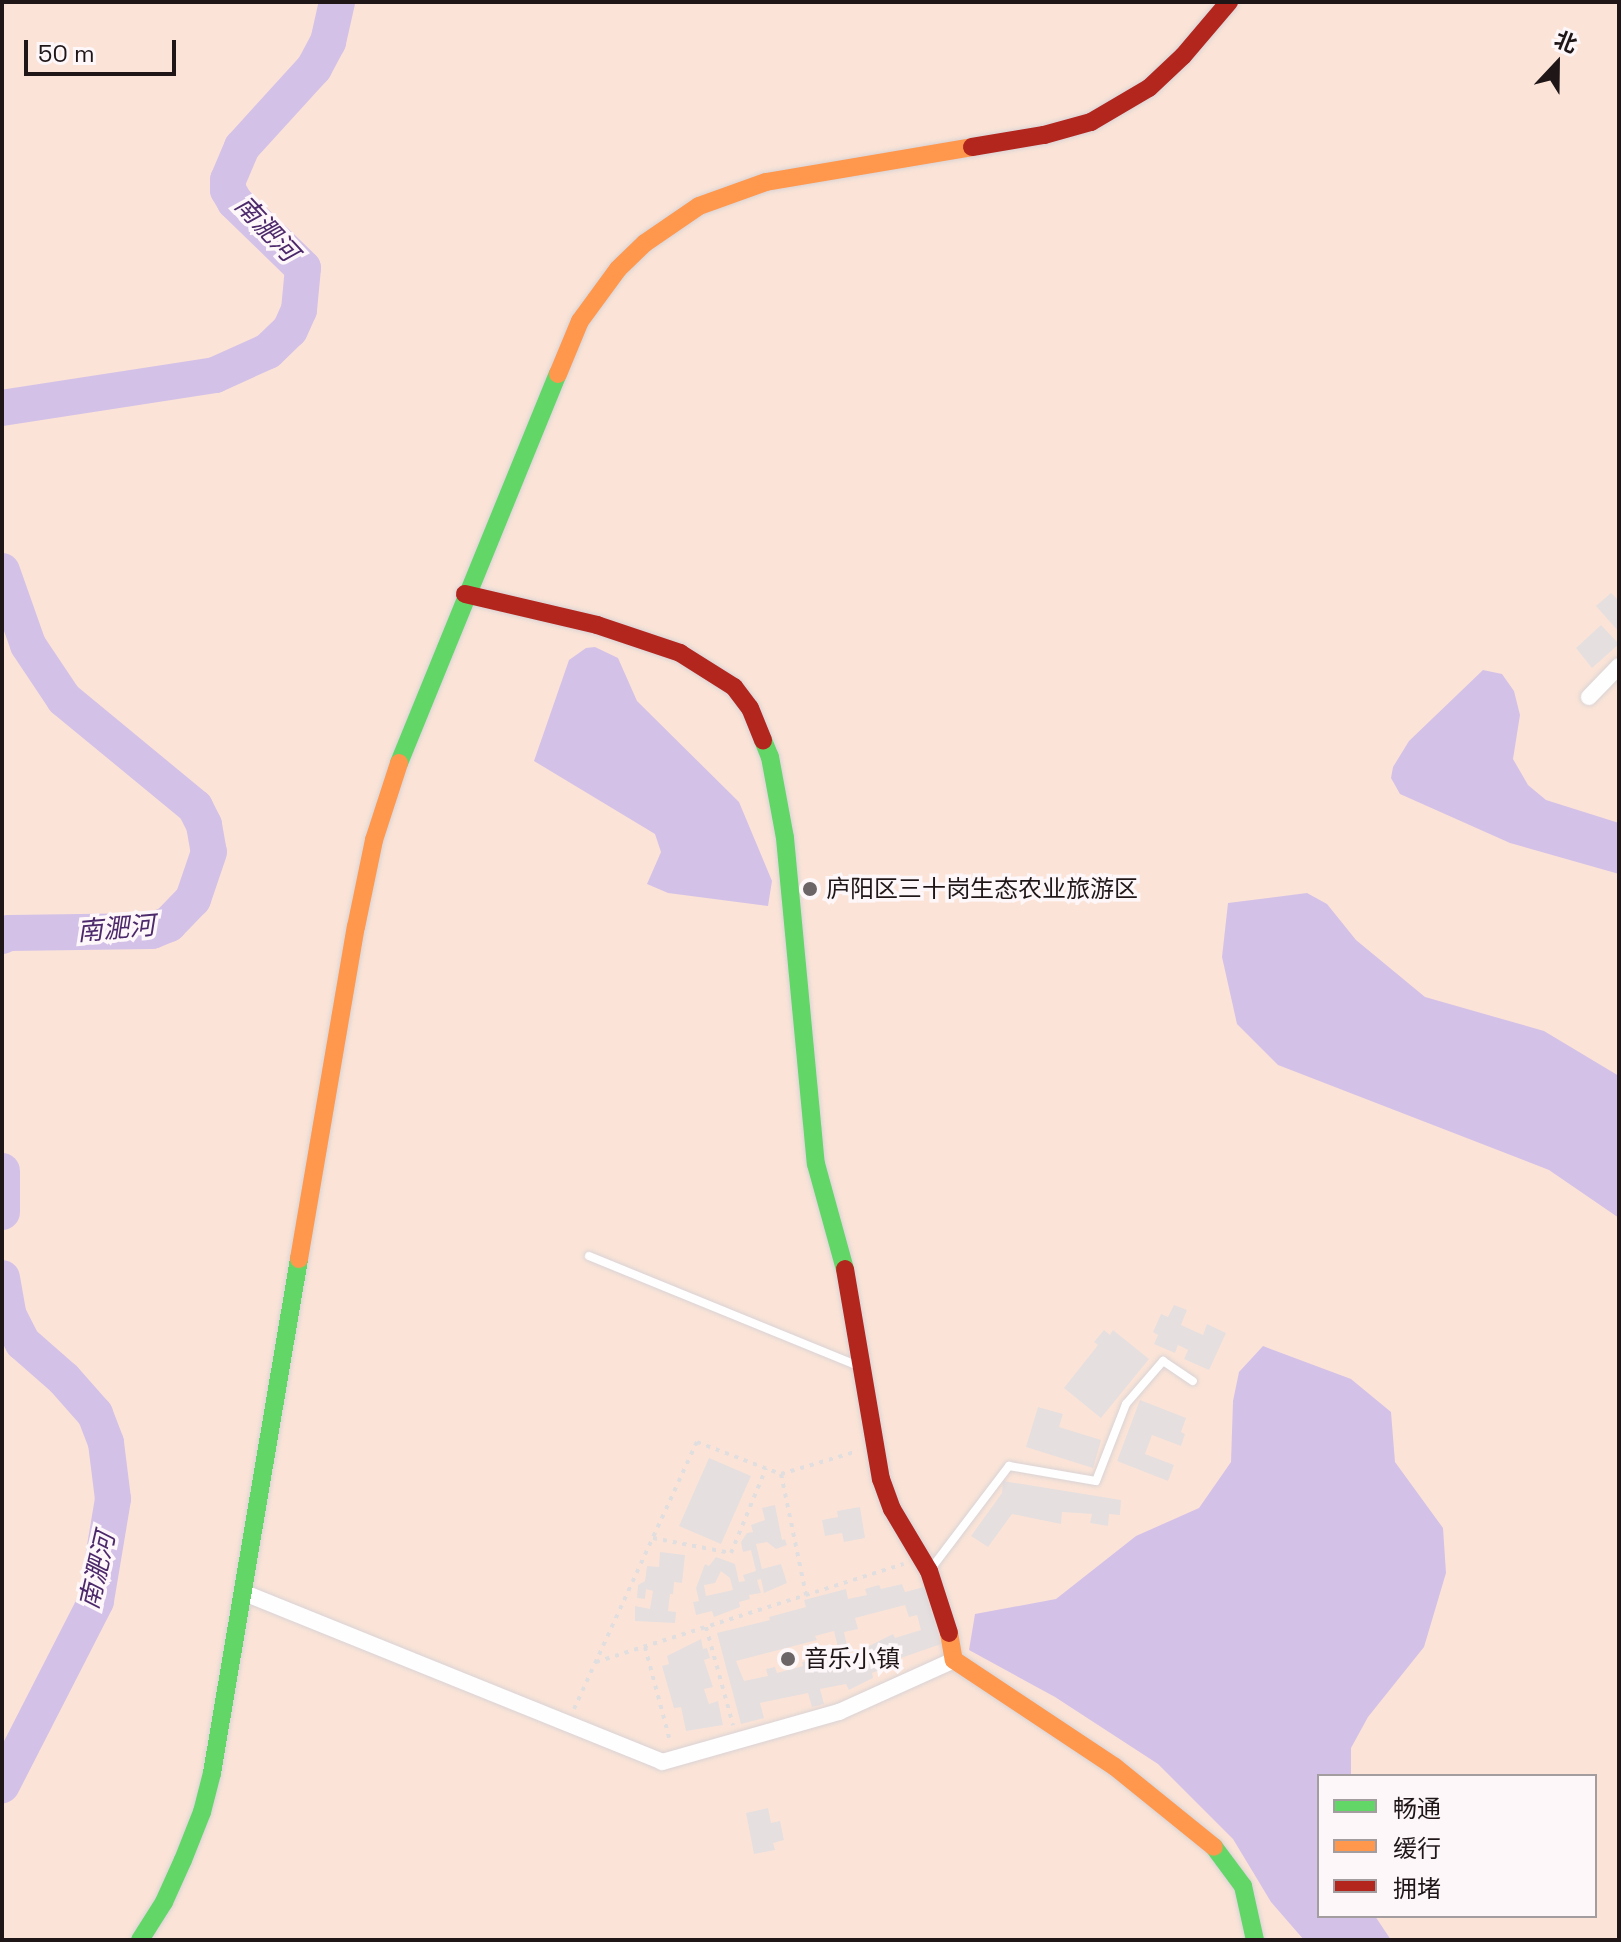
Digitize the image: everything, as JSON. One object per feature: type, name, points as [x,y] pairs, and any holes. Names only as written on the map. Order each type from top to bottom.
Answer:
[{"type":"street","points":[[140,1940],[164,1902],[202,1812],[356,927],[374,840],[409,731],[580,321],[618,269],[645,243],[699,206],[766,182],[1044,135],[1091,122],[1149,88],[1183,56],[1229,2]]},
{"type":"street","points":[[465,594],[597,625],[680,653],[734,687],[750,708],[770,757],[785,838],[816,1164],[849,1284],[881,1479],[892,1509],[925,1564],[945,1614],[954,1660],[1115,1767],[1214,1846],[1243,1886],[1255,1940]]},
{"type":"street","points":[[1589,697],[1619,666]]},
{"type":"street","points":[[242,1592],[650,1759],[676,1761],[839,1712],[954,1660]]},
{"type":"lane","points":[[589,1256],[862,1368]]},
{"type":"lane","points":[[925,1564],[1009,1466],[1096,1481],[1126,1404],[1163,1361],[1193,1381]]},
{"type":"path","points":[[566,1725],[697,1442],[781,1474],[875,1446]]},
{"type":"path","points":[[653,1538],[731,1553],[766,1468]]},
{"type":"path","points":[[781,1474],[806,1595]]},
{"type":"path","points":[[595,1663],[806,1595],[925,1564]]},
{"type":"path","points":[[706,1627],[737,1742]]},
{"type":"path","points":[[645,1647],[676,1761]]},
{"type":"shaded area","name":"庐阳区三十岗生态农业旅游区","points":[[2,2],[1619,2],[1619,1940],[2,1940]]},
{"type":"shaded area","points":[[595,647],[618,658],[637,701],[739,802],[772,881],[768,906],[668,893],[647,884],[661,852],[655,834],[534,761],[569,660],[586,648]]},
{"type":"shaded area","points":[[1483,670],[1502,674],[1514,691],[1520,715],[1513,759],[1528,785],[1546,800],[1619,823],[1619,874],[1510,843],[1400,794],[1391,778],[1393,767],[1409,741]]},
{"type":"shaded area","points":[[1307,893],[1327,904],[1356,940],[1425,997],[1544,1031],[1619,1076],[1619,1218],[1549,1170],[1278,1065],[1237,1024],[1222,957],[1228,903]]},
{"type":"shaded area","points":[[1263,1346],[1351,1379],[1391,1412],[1395,1462],[1443,1528],[1446,1573],[1424,1647],[1368,1717],[1351,1748],[1351,1774],[1317,1774],[1317,1918],[1376,1918],[1391,1940],[1304,1940],[1271,1902],[1233,1839],[1158,1764],[1055,1697],[969,1650],[975,1614],[1056,1599],[1136,1536],[1199,1508],[1231,1462],[1233,1401],[1239,1372]]},
{"type":"building","points":[[1611,593],[1619,601],[1619,632],[1596,606]]},
{"type":"building","points":[[1601,625],[1619,644],[1592,668],[1576,648]]},
{"type":"building","points":[[1174,1305],[1187,1310],[1181,1325],[1203,1335],[1207,1324],[1226,1333],[1209,1370],[1184,1359],[1188,1350],[1178,1345],[1175,1353],[1154,1344],[1158,1335],[1153,1332],[1161,1314],[1168,1317]]},
{"type":"building","points":[[1104,1330],[1110,1335],[1113,1330],[1149,1359],[1101,1418],[1064,1388],[1098,1345],[1094,1342]]},
{"type":"building","points":[[1140,1400],[1186,1418],[1181,1432],[1185,1434],[1181,1446],[1152,1435],[1145,1454],[1174,1465],[1168,1481],[1117,1461]]},
{"type":"building","points":[[1038,1407],[1063,1414],[1059,1427],[1101,1440],[1093,1468],[1026,1447]]},
{"type":"building","points":[[709,1458],[751,1476],[721,1544],[679,1526]]},
{"type":"building","points":[[1003,1481],[1121,1500],[1120,1515],[1109,1514],[1108,1526],[1090,1523],[1092,1514],[1062,1512],[1061,1524],[1012,1514],[988,1547],[971,1536],[1002,1493]]},
{"type":"building","points":[[775,1505],[782,1540],[785,1539],[787,1545],[776,1549],[767,1542],[756,1544],[762,1569],[781,1564],[787,1583],[764,1593],[761,1579],[757,1580],[761,1593],[749,1595],[750,1599],[739,1602],[740,1607],[714,1617],[712,1611],[696,1615],[693,1602],[699,1601],[696,1588],[705,1564],[709,1566],[716,1557],[735,1564],[739,1582],[745,1581],[743,1575],[756,1571],[751,1550],[743,1552],[741,1542],[747,1533],[753,1532],[751,1525],[765,1520],[762,1508]],"holes":[[[721,1571],[730,1578],[733,1590],[706,1596],[704,1585],[715,1583]]]},
{"type":"building","points":[[860,1507],[865,1538],[844,1542],[842,1533],[825,1536],[822,1520],[838,1517],[837,1511]]},
{"type":"building","points":[[660,1552],[685,1555],[682,1583],[674,1582],[673,1594],[670,1594],[668,1611],[676,1612],[675,1623],[635,1621],[635,1606],[650,1609],[653,1591],[646,1589],[645,1599],[637,1598],[638,1585],[645,1581],[647,1566],[659,1567]]},
{"type":"building","points":[[902,1584],[905,1592],[924,1587],[941,1644],[901,1658],[897,1651],[880,1658],[884,1668],[872,1673],[873,1678],[849,1690],[846,1684],[820,1689],[824,1704],[812,1707],[808,1693],[760,1703],[764,1718],[741,1724],[717,1633],[806,1607],[804,1600],[846,1589],[848,1599],[867,1595],[865,1589],[879,1585],[881,1589]],"holes":[[[905,1605],[909,1617],[917,1615],[921,1630],[895,1638],[893,1634],[849,1656],[844,1632],[858,1629],[855,1618]],[[834,1631],[840,1656],[802,1662],[803,1666],[777,1673],[775,1667],[766,1669],[768,1676],[744,1681],[736,1661],[817,1640],[815,1636]]]},
{"type":"building","points":[[701,1639],[703,1649],[707,1648],[710,1658],[704,1660],[713,1687],[704,1689],[709,1704],[718,1701],[723,1725],[686,1731],[681,1707],[674,1708],[662,1666],[669,1664],[667,1656]]},
{"type":"building","points":[[768,1808],[771,1823],[780,1821],[784,1840],[773,1843],[775,1850],[754,1854],[746,1813]]},
{"type":"waterway","name":"南淝河","points":[[2,408],[215,375],[268,351],[290,330],[299,310],[303,268],[235,202],[228,190],[228,180],[242,147],[314,68],[328,42],[337,2]]},
{"type":"waterway","name":"南淝河","points":[[2,571],[28,645],[64,699],[195,807],[204,825],[209,852],[193,899],[169,924],[152,931],[9,933],[2,936]]},
{"type":"waterway","name":"南淝河","points":[[2,1171],[2,1212]]},
{"type":"waterway","name":"南淝河","points":[[2,1278],[9,1316],[23,1343],[64,1379],[95,1414],[106,1443],[113,1499],[96,1601],[2,1785]]},
{"type":"traffic: fast","points":[[399,763],[558,374]]},
{"type":"traffic: fast","points":[[763,740],[770,757],[785,838],[816,1164],[845,1269]]},
{"type":"traffic: fast","points":[[140,1940],[164,1902],[183,1860],[202,1812],[212,1773],[299,1259]]},
{"type":"traffic: fast","points":[[1214,1847],[1243,1886],[1255,1940]]},
{"type":"traffic: slow","points":[[558,374],[580,321],[618,269],[645,243],[699,206],[766,182],[972,147]]},
{"type":"traffic: slow","points":[[299,1259],[356,927],[374,840],[399,763]]},
{"type":"traffic: slow","points":[[949,1633],[954,1660],[1115,1767],[1214,1847]]},
{"type":"traffic: jam","points":[[972,147],[1044,135],[1091,122],[1149,88],[1183,56],[1229,2]]},
{"type":"traffic: jam","points":[[465,594],[597,625],[680,653],[734,687],[750,708],[763,740]]},
{"type":"traffic: jam","points":[[845,1269],[881,1479],[892,1509],[929,1571],[949,1633]]},
{"type":"place","name":"庐阳区三十岗生态农业旅游区","points":[[810,889]]},
{"type":"place","name":"音乐小镇","points":[[788,1659]]}]
